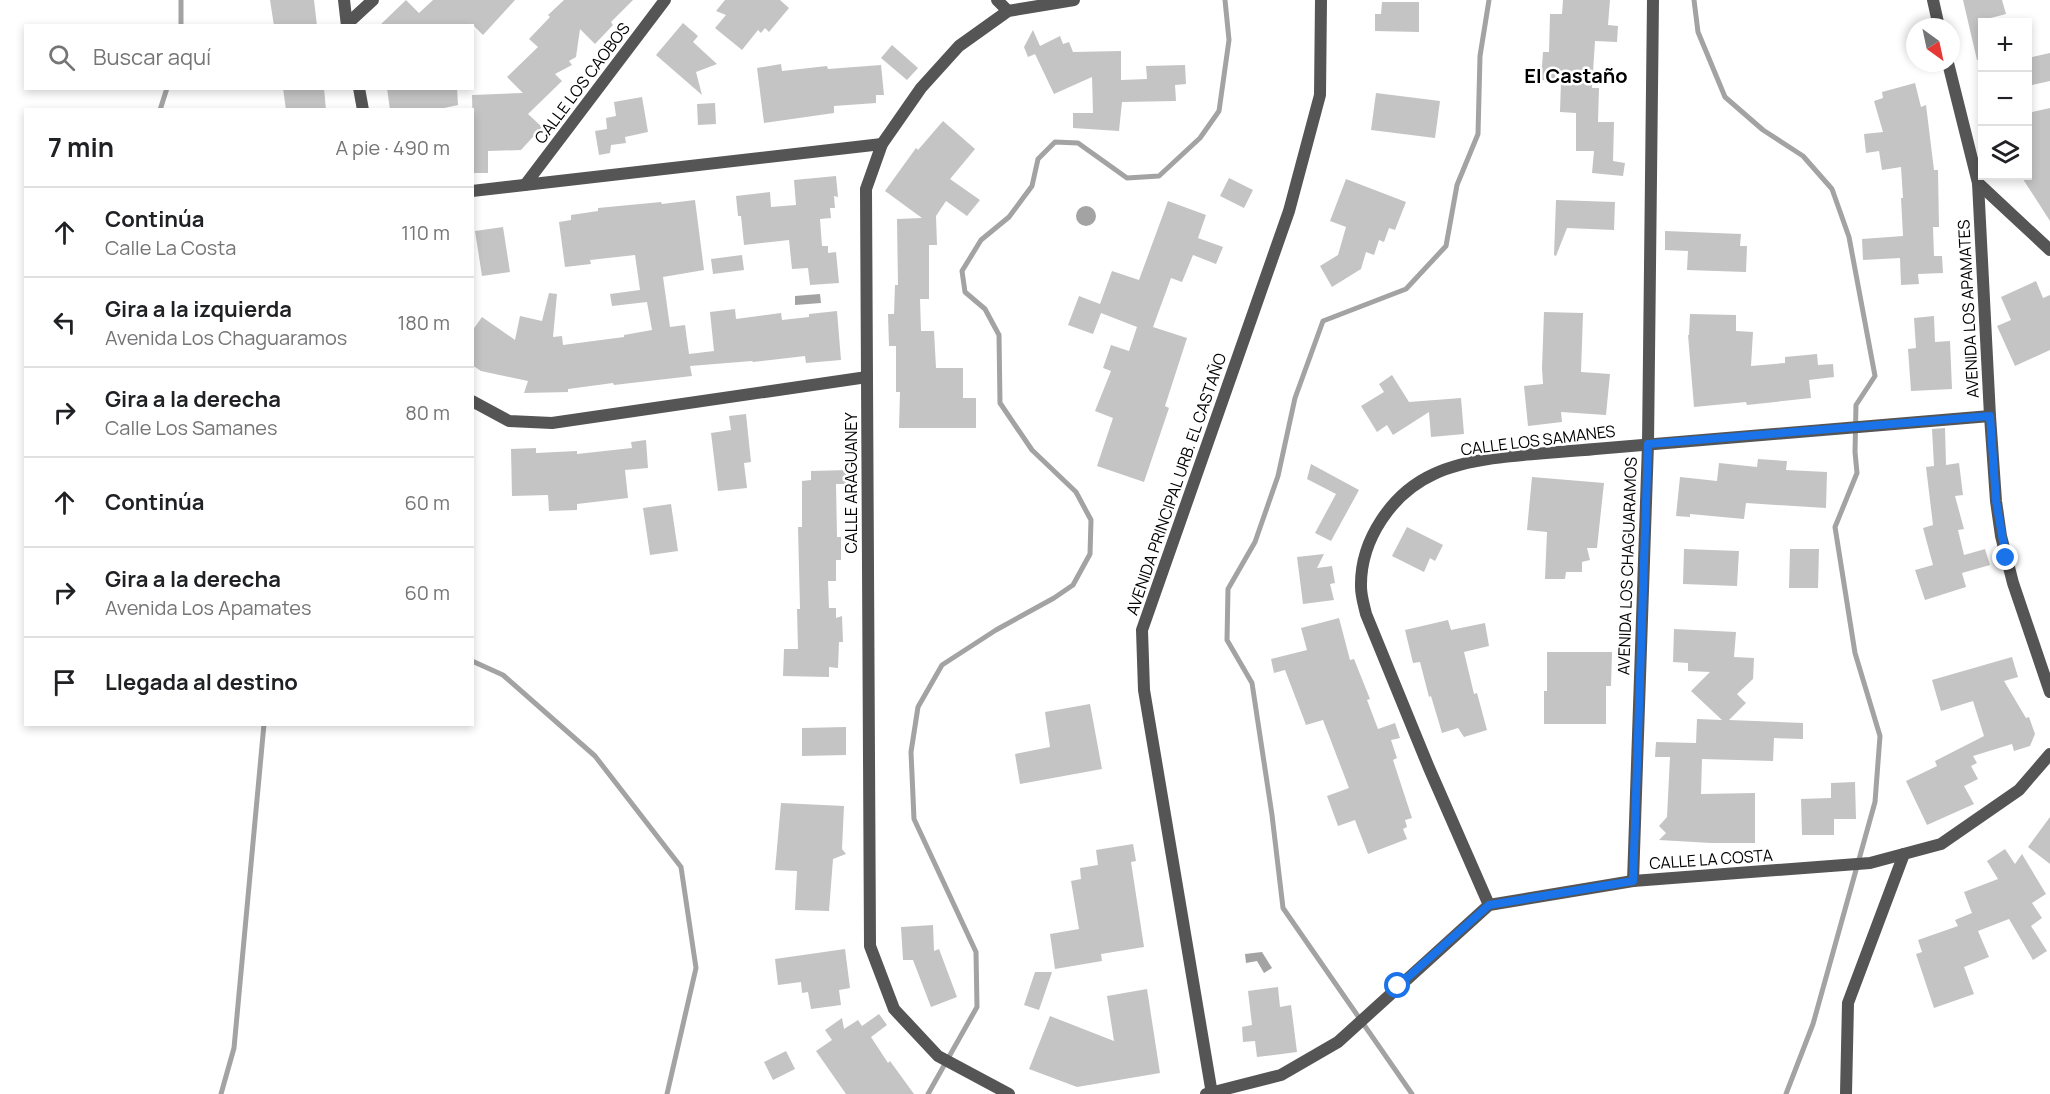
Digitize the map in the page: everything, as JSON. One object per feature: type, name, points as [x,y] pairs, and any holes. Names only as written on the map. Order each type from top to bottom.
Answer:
[{"type":"street","points":[[344,0],[347,24]]},
{"type":"street","points":[[348,24],[373,0]]},
{"type":"street","name":"CALLE LOS CAOBOS","points":[[525,185],[665,0]]},
{"type":"street","points":[[997,0],[1008,11]]},
{"type":"street","name":"CALLE ARAGUANEY","points":[[1009,1094],[938,1056],[894,1009],[870,946],[866,189],[882,144],[921,88],[959,46],[1008,11],[1074,0]]},
{"type":"street","name":"AVENIDA PRINCIPAL URB. EL CASTAÑO","points":[[1210,1093],[1144,690],[1142,630],[1289,211],[1320,95],[1321,0]]},
{"type":"street","name":"AVENIDA LOS CHAGUARAMOS","points":[[1633,881],[1648,444],[1653,0]]},
{"type":"street","points":[[1933,0],[1937,18]]},
{"type":"street","name":"AVENIDA LOS APAMATES","points":[[1950,72],[1978,183],[1990,416],[2001,536],[2013,583],[2050,692]]},
{"type":"street","points":[[359,90],[363,108]]},
{"type":"street","points":[[474,191],[882,144]]},
{"type":"street","points":[[1978,183],[2050,250]]},
{"type":"street","points":[[474,401],[509,421],[552,423],[867,377]]},
{"type":"street","name":"CALLE LOS SAMANES","points":[[1489,905],[1429,768],[1366,614],[1361,586],[1367,552],[1381,521],[1391,507],[1413,486],[1434,474],[1475,461],[1648,444],[1990,416]]},
{"type":"street","points":[[1846,1094],[1848,1004],[1904,854],[1941,844],[2019,790],[2050,754]]},
{"type":"street","name":"CALLE LA COSTA","points":[[1489,905],[1633,881],[1870,863],[1904,854]]},
{"type":"street","points":[[1210,1093],[1281,1075],[1338,1042],[1489,905]]},
{"type":"shaded area","points":[[1086,206],[1093,209],[1096,216],[1093,223],[1086,226],[1079,223],[1076,216],[1079,209]]},
{"type":"shaded area","points":[[820,294],[821,303],[795,305],[795,296]]},
{"type":"shaded area","points":[[1262,952],[1272,968],[1264,973],[1257,961],[1246,963],[1245,954]]},
{"type":"building","points":[[270,0],[314,0],[317,24],[274,24]]},
{"type":"building","points":[[406,0],[419,13],[433,0],[515,0],[483,35],[474,24],[381,24]]},
{"type":"building","points":[[564,0],[633,0],[611,22],[613,25],[595,44],[580,29],[576,57],[569,61],[572,65],[555,74],[562,81],[528,114],[542,127],[521,150],[488,151],[488,173],[474,173],[472,95],[523,93],[507,77],[538,47],[529,39],[550,17],[548,15]]},
{"type":"building","points":[[725,0],[780,0],[789,8],[769,32],[765,28],[761,33],[758,30],[742,50],[715,28],[726,15],[716,11]]},
{"type":"building","points":[[1563,0],[1610,0],[1608,25],[1618,26],[1617,42],[1595,41],[1592,88],[1599,88],[1598,122],[1614,122],[1613,161],[1625,163],[1623,176],[1592,173],[1594,151],[1576,151],[1576,113],[1560,112],[1561,81],[1541,80],[1543,52],[1549,52],[1550,14],[1562,14]]},
{"type":"building","points":[[1963,0],[2002,0],[2006,14],[1978,18],[1977,60]]},
{"type":"building","points":[[1382,2],[1419,2],[1419,32],[1375,31],[1375,14],[1381,14]]},
{"type":"building","points":[[683,23],[698,36],[693,42],[717,64],[696,72],[702,95],[656,55]]},
{"type":"building","points":[[1033,30],[1040,46],[1060,36],[1063,44],[1069,42],[1073,52],[1121,51],[1121,80],[1147,79],[1146,66],[1185,65],[1186,84],[1175,85],[1176,101],[1122,102],[1119,131],[1073,128],[1073,113],[1093,113],[1092,77],[1054,94],[1035,54],[1028,57],[1024,47]]},
{"type":"building","points":[[892,45],[918,68],[907,80],[881,58]]},
{"type":"building","points":[[2050,53],[2050,81],[2032,85],[2032,57]]},
{"type":"building","points":[[781,64],[782,71],[827,66],[828,69],[881,65],[884,95],[876,95],[876,103],[834,106],[834,113],[764,123],[757,68]]},
{"type":"building","points":[[1915,83],[1921,107],[1926,105],[1934,170],[1938,170],[1939,227],[1933,227],[1934,256],[1942,256],[1943,273],[1918,274],[1919,284],[1901,285],[1900,258],[1863,260],[1862,239],[1903,236],[1901,167],[1882,170],[1879,151],[1866,153],[1864,134],[1883,132],[1874,101],[1883,98],[1882,92]]},
{"type":"building","points":[[283,90],[324,90],[326,108],[286,108]]},
{"type":"building","points":[[387,90],[457,90],[458,105],[444,108],[390,108]]},
{"type":"building","points":[[1376,93],[1440,101],[1435,138],[1371,130]]},
{"type":"building","points":[[642,97],[648,132],[625,137],[626,143],[611,145],[610,153],[599,155],[595,131],[607,129],[606,118],[616,116],[614,102]]},
{"type":"building","points":[[715,103],[716,124],[698,125],[697,104]]},
{"type":"building","points":[[2050,108],[2050,221],[2024,180],[2032,180],[2032,112]]},
{"type":"building","points":[[943,121],[975,149],[950,179],[980,200],[967,216],[946,201],[936,216],[937,245],[929,245],[929,299],[920,299],[921,331],[934,331],[936,368],[963,368],[963,398],[976,398],[976,428],[899,428],[900,392],[896,392],[896,346],[889,346],[888,314],[894,314],[895,285],[898,285],[897,219],[922,218],[885,191],[916,148],[918,150]]},
{"type":"building","points":[[836,176],[838,197],[834,196],[835,208],[830,208],[831,218],[820,219],[822,246],[828,246],[828,253],[836,252],[839,283],[810,285],[808,268],[792,269],[789,240],[744,245],[736,196],[770,192],[771,207],[796,205],[794,180]]},
{"type":"building","points":[[1229,178],[1253,190],[1244,208],[1220,196]]},
{"type":"building","points":[[1346,179],[1406,202],[1395,230],[1389,228],[1384,242],[1379,240],[1374,255],[1366,252],[1361,269],[1332,287],[1320,266],[1338,255],[1346,227],[1330,221]]},
{"type":"building","points":[[695,200],[704,270],[663,277],[670,327],[685,325],[689,354],[714,351],[710,312],[735,309],[736,319],[781,313],[782,320],[837,311],[841,360],[806,363],[805,356],[690,366],[692,376],[614,385],[613,383],[568,389],[568,392],[524,393],[528,381],[481,371],[474,366],[474,328],[482,317],[515,340],[520,316],[542,321],[549,293],[557,294],[553,337],[562,336],[563,345],[624,337],[624,335],[652,330],[647,302],[612,306],[610,294],[640,290],[635,255],[590,260],[591,264],[565,267],[559,222],[571,220],[571,215],[598,211],[598,208],[661,202],[662,204]]},
{"type":"building","points":[[1556,200],[1615,202],[1614,230],[1567,228],[1556,256],[1554,255]]},
{"type":"building","points":[[1168,201],[1206,215],[1198,238],[1223,247],[1216,264],[1193,255],[1182,282],[1171,278],[1153,327],[1187,338],[1165,406],[1169,408],[1144,482],[1097,466],[1113,418],[1095,411],[1111,371],[1103,368],[1111,345],[1129,351],[1137,327],[1101,313],[1093,334],[1068,325],[1079,296],[1100,304],[1112,271],[1139,280]]},
{"type":"building","points":[[503,227],[510,272],[482,276],[475,231]]},
{"type":"building","points":[[1665,231],[1741,234],[1740,246],[1747,246],[1746,272],[1687,270],[1688,251],[1665,250]]},
{"type":"building","points":[[742,255],[744,270],[713,274],[711,259]]},
{"type":"building","points":[[2036,281],[2043,298],[2050,295],[2050,350],[2015,366],[1997,326],[2011,320],[2001,297]]},
{"type":"building","points":[[1544,312],[1583,313],[1581,372],[1610,374],[1606,415],[1561,412],[1562,422],[1528,426],[1524,386],[1543,384]]},
{"type":"building","points":[[1690,314],[1736,315],[1736,331],[1753,332],[1751,366],[1785,363],[1785,357],[1817,354],[1818,365],[1833,364],[1834,377],[1809,380],[1811,398],[1747,405],[1746,402],[1694,407],[1688,335]]},
{"type":"building","points":[[1934,316],[1935,342],[1950,341],[1952,389],[1911,391],[1908,349],[1916,348],[1914,318]]},
{"type":"building","points":[[1392,375],[1409,402],[1461,398],[1464,434],[1431,437],[1429,412],[1393,435],[1387,425],[1377,432],[1361,406],[1384,392],[1379,384]]},
{"type":"building","points":[[746,414],[751,462],[744,463],[747,488],[718,491],[711,433],[731,430],[729,416]]},
{"type":"building","points":[[1945,428],[1946,465],[1959,463],[1963,495],[1955,496],[1964,529],[1958,530],[1964,555],[1985,549],[1990,565],[1962,573],[1966,587],[1925,600],[1915,570],[1933,565],[1923,528],[1933,525],[1926,467],[1934,466],[1932,429]]},
{"type":"building","points":[[646,440],[648,468],[625,470],[628,498],[577,504],[577,510],[549,511],[548,495],[512,496],[511,449],[536,448],[536,453],[577,451],[577,454],[632,448],[631,442]]},
{"type":"building","points":[[1758,459],[1787,461],[1786,470],[1827,472],[1826,508],[1746,503],[1744,519],[1690,514],[1690,517],[1676,516],[1680,477],[1717,481],[1719,463],[1757,467]]},
{"type":"building","points":[[1311,464],[1359,490],[1331,541],[1315,533],[1336,494],[1307,479]]},
{"type":"building","points":[[848,470],[848,484],[836,484],[837,537],[841,537],[841,560],[836,560],[836,581],[828,581],[829,608],[836,608],[836,618],[842,616],[843,642],[839,642],[838,668],[829,667],[829,677],[783,676],[784,649],[798,649],[797,609],[800,609],[798,527],[802,527],[802,481],[811,480],[811,471]]},
{"type":"building","points":[[1532,477],[1604,483],[1597,548],[1587,548],[1590,560],[1582,562],[1582,572],[1566,572],[1565,579],[1545,579],[1547,532],[1527,530]]},
{"type":"building","points":[[671,504],[678,551],[650,555],[643,508]]},
{"type":"building","points":[[1407,527],[1443,545],[1435,561],[1430,558],[1424,572],[1392,556]]},
{"type":"building","points":[[1684,549],[1739,551],[1737,586],[1683,584]]},
{"type":"building","points":[[1790,549],[1819,549],[1818,588],[1789,588]]},
{"type":"building","points":[[1324,554],[1317,568],[1332,566],[1335,583],[1330,584],[1334,600],[1303,604],[1297,557]]},
{"type":"building","points":[[1339,618],[1350,660],[1354,659],[1370,699],[1367,700],[1378,729],[1395,723],[1400,738],[1391,740],[1397,758],[1393,760],[1412,818],[1405,820],[1407,827],[1403,829],[1407,839],[1368,854],[1355,820],[1338,826],[1327,796],[1349,788],[1323,720],[1306,725],[1285,670],[1274,673],[1271,659],[1307,650],[1301,628]]},
{"type":"building","points":[[1448,620],[1451,630],[1485,623],[1489,646],[1464,652],[1474,694],[1477,693],[1487,730],[1464,737],[1458,728],[1442,733],[1420,662],[1413,663],[1405,630]]},
{"type":"building","points":[[1674,629],[1736,632],[1734,657],[1754,658],[1753,679],[1737,694],[1746,703],[1729,720],[1803,723],[1803,739],[1774,738],[1773,761],[1702,759],[1701,794],[1755,793],[1755,843],[1659,840],[1666,833],[1659,826],[1667,817],[1670,757],[1655,757],[1656,742],[1696,743],[1697,719],[1722,720],[1691,691],[1710,672],[1688,671],[1688,663],[1673,662]]},
{"type":"building","points":[[1547,652],[1612,652],[1611,686],[1606,686],[1606,724],[1544,724]]},
{"type":"building","points":[[2012,657],[2018,677],[2004,681],[2026,718],[2029,717],[2035,734],[2030,746],[2014,751],[2012,744],[1973,756],[1977,763],[1971,766],[1978,779],[1964,786],[1974,804],[1927,825],[1906,781],[1937,766],[1935,761],[1984,736],[1973,701],[1941,711],[1932,680]]},
{"type":"building","points":[[1090,704],[1102,769],[1020,784],[1015,754],[1050,747],[1045,712]]},
{"type":"building","points":[[846,727],[846,755],[802,756],[802,728]]},
{"type":"building","points":[[1855,782],[1856,819],[1834,819],[1834,835],[1802,835],[1801,799],[1831,798],[1831,783]]},
{"type":"building","points":[[781,803],[844,806],[842,849],[846,854],[833,859],[829,911],[795,910],[797,871],[775,870]]},
{"type":"building","points":[[2050,817],[2050,864],[2028,847]]},
{"type":"building","points":[[1133,844],[1136,861],[1131,862],[1144,947],[1101,954],[1102,961],[1055,969],[1050,934],[1079,929],[1071,881],[1081,879],[1080,868],[1098,865],[1096,850]]},
{"type":"building","points":[[2005,849],[2015,864],[2022,854],[2046,894],[2032,903],[2042,918],[2031,926],[2047,951],[2033,960],[2009,919],[1978,931],[1989,957],[1964,967],[1974,994],[1934,1008],[1916,954],[1922,952],[1918,940],[1958,926],[1955,920],[1972,913],[1964,892],[1998,879],[1987,861]]},
{"type":"building","points":[[933,925],[934,951],[939,949],[957,997],[931,1007],[913,960],[903,960],[901,927]]},
{"type":"building","points":[[845,949],[850,988],[839,990],[841,1005],[811,1009],[808,992],[802,993],[801,982],[778,985],[775,959]]},
{"type":"building","points":[[1035,972],[1052,972],[1039,1010],[1024,1005]]},
{"type":"building","points":[[1278,987],[1280,1007],[1291,1005],[1297,1052],[1257,1057],[1255,1041],[1243,1042],[1242,1027],[1252,1025],[1248,991]]},
{"type":"building","points":[[1147,989],[1160,1073],[1077,1087],[1029,1069],[1050,1016],[1114,1041],[1107,996]]},
{"type":"building","points":[[879,1014],[887,1025],[871,1037],[888,1063],[890,1061],[914,1094],[846,1094],[816,1051],[832,1040],[825,1030],[842,1018],[844,1029],[858,1020],[862,1026]]},
{"type":"building","points":[[786,1051],[795,1069],[773,1080],[764,1062]]},
{"type":"waterway","points":[[181,0],[181,24]]},
{"type":"waterway","points":[[928,1094],[977,1007],[976,952],[914,819],[911,752],[918,707],[942,665],[1073,585],[1090,554],[1091,520],[1076,492],[1032,450],[1000,403],[999,335],[985,309],[965,292],[962,271],[981,240],[1009,217],[1032,186],[1038,159],[1055,142],[1078,143],[1127,178],[1159,176],[1200,138],[1219,111],[1229,40],[1225,0]]},
{"type":"waterway","points":[[1412,1094],[1283,908],[1252,683],[1227,640],[1228,589],[1255,542],[1278,476],[1295,398],[1323,321],[1406,289],[1446,246],[1457,185],[1478,134],[1480,56],[1489,0]]},
{"type":"waterway","points":[[1694,0],[1698,32],[1725,97],[1763,130],[1803,156],[1832,189],[1849,237],[1875,376],[1856,405],[1857,473],[1835,527],[1855,653],[1880,736],[1875,802],[1813,1024],[1786,1094]]},
{"type":"waterway","points":[[161,108],[166,90]]},
{"type":"waterway","points":[[474,662],[503,675],[595,756],[681,867],[696,968],[667,1094]]},
{"type":"waterway","points":[[221,1094],[234,1048],[264,726]]},
{"type":"district","name":"El Castaño","points":[[1576,75]]},
{"type":"route","points":[[1398,986],[1489,905],[1633,881],[1648,444],[1990,416],[1996,501],[2006,558]]}]
